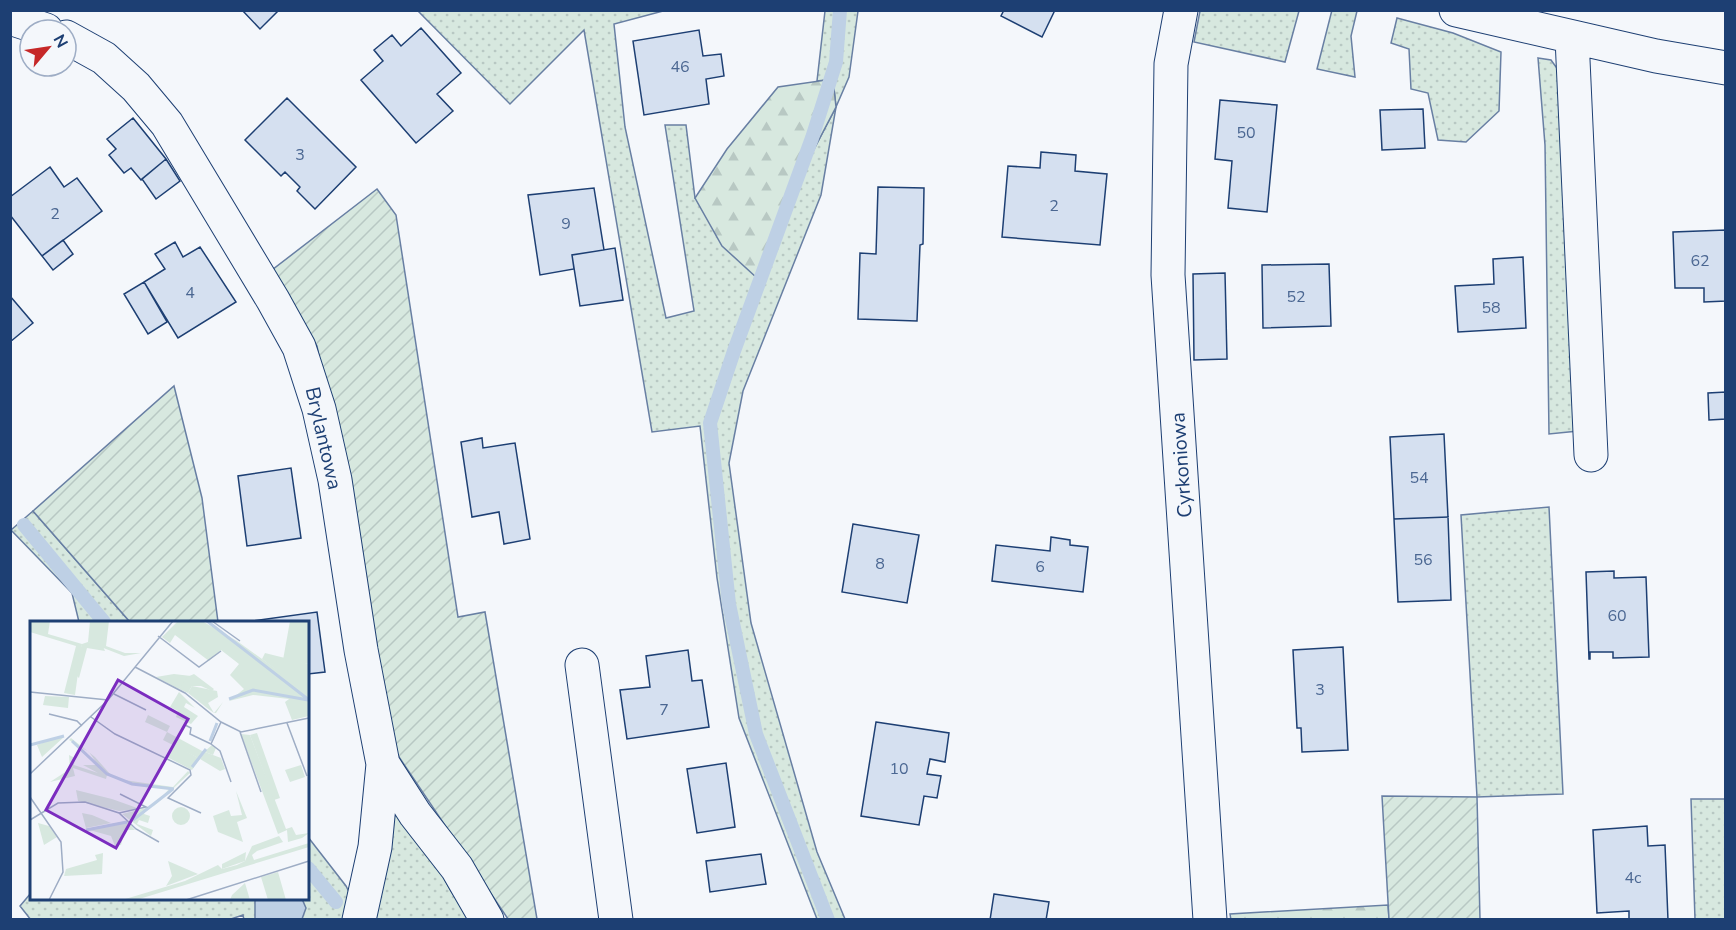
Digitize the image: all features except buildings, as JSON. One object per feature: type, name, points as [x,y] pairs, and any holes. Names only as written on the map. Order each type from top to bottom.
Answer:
[{"type":"street","name":"Cyrkoniowa","points":[[1181,10],[1171,64],[1168,275],[1210,920]]},
{"type":"street","points":[[1467,12],[1572,38],[1725,68]]},
{"type":"street","points":[[1572,38],[1591,455]]},
{"type":"street","name":"Brylantowa","points":[[78,44],[104,58],[136,87],[166,124],[299,347],[320,409],[336,480],[361,650],[382,764],[375,847],[359,920]]},
{"type":"street","points":[[582,665],[616,920]]},
{"type":"street","points":[[382,764],[415,814],[457,868],[487,920]]},
{"type":"green space","points":[[1332,10],[1357,11],[1351,36],[1355,77],[1317,69]]},
{"type":"green space","points":[[418,11],[663,11],[614,24],[625,127],[666,318],[694,311],[665,125],[686,125],[695,198],[813,151],[836,107],[821,195],[743,391],[729,463],[751,623],[817,852],[845,919],[817,919],[739,718],[717,578],[700,426],[652,432],[584,30],[510,104]]},
{"type":"green space","points":[[825,11],[858,11],[849,77],[836,107],[833,79],[817,81]]},
{"type":"green space","points":[[1200,11],[1299,11],[1285,62],[1194,42]]},
{"type":"green space","points":[[1397,18],[1453,33],[1501,52],[1499,111],[1466,142],[1438,140],[1428,93],[1411,89],[1409,49],[1391,43]]},
{"type":"green space","points":[[1538,58],[1551,60],[1564,78],[1578,431],[1549,434],[1545,145]]},
{"type":"green space","points":[[833,79],[836,107],[813,151],[757,278],[722,246],[695,198],[727,149],[778,87]]},
{"type":"green space","points":[[377,189],[396,215],[458,617],[485,612],[537,919],[508,919],[395,751],[317,346],[272,270]]},
{"type":"green space","points":[[174,386],[202,498],[218,621],[129,621],[33,511]]},
{"type":"green space","points":[[1549,507],[1563,794],[1477,797],[1461,515]]},
{"type":"green space","points":[[33,511],[129,621],[79,621],[72,593],[11,530]]},
{"type":"green space","points":[[1382,796],[1477,797],[1480,919],[1389,919]]},
{"type":"green space","points":[[389,798],[429,850],[451,891],[472,919],[376,920]]},
{"type":"green space","points":[[1691,799],[1725,799],[1725,919],[1695,919]]},
{"type":"green space","points":[[309,838],[346,886],[353,900],[346,920],[244,920],[243,915],[228,920],[31,920],[20,906],[30,894],[30,900],[309,900]]},
{"type":"green space","points":[[1388,905],[1389,919],[1231,920],[1230,914]]},
{"type":"water","points":[[255,900],[302,900],[306,908],[302,919],[255,919]]},
{"type":"waterway","points":[[828,920],[756,734],[729,604],[710,423],[812,138],[836,62],[840,10]]},
{"type":"waterway","points":[[24,525],[103,621]]},
{"type":"waterway","points":[[309,869],[336,902]]}]
